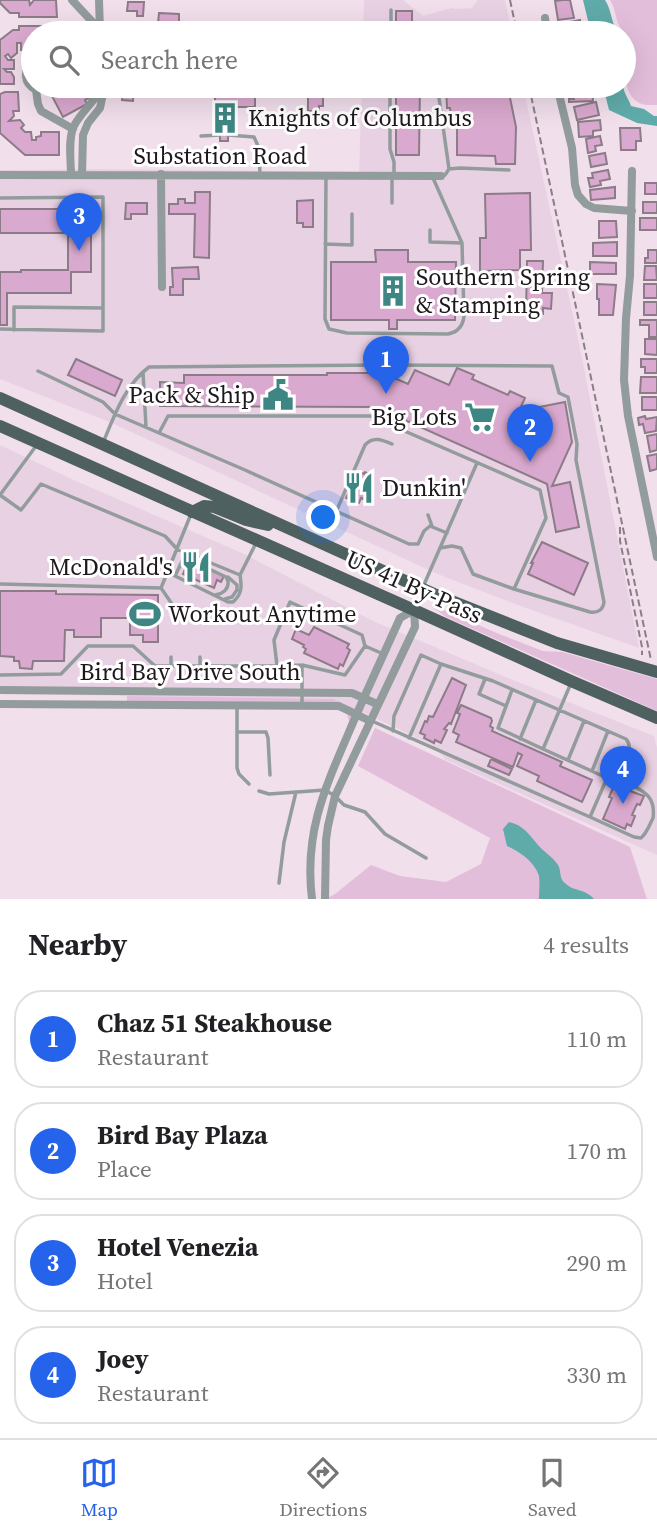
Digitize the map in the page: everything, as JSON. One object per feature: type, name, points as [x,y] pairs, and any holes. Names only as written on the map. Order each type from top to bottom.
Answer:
[{"type":"main road","name":"US 41 By-Pass","points":[[0,398],[423,589],[557,643],[657,672]]},
{"type":"main road","points":[[38,444],[50,421]]},
{"type":"main road","name":"US 41 By-Pass","points":[[0,426],[657,718]]},
{"type":"main road","points":[[192,512],[204,506],[214,507],[247,520],[289,528]]},
{"type":"main road","points":[[414,610],[423,589]]},
{"type":"street","points":[[72,0],[91,21]]},
{"type":"street","points":[[99,0],[100,21]]},
{"type":"street","points":[[38,98],[41,111],[73,129]]},
{"type":"street","points":[[71,175],[73,129],[96,98]]},
{"type":"street","points":[[82,175],[83,135],[100,107],[102,98]]},
{"type":"street","points":[[560,98],[572,148],[578,195],[594,208],[632,211]]},
{"type":"street","points":[[632,171],[625,395],[657,557]]},
{"type":"street","points":[[161,174],[162,287]]},
{"type":"street","name":"Substation Road","points":[[0,175],[436,176]]},
{"type":"street","points":[[312,899],[312,837],[325,790],[400,618],[414,610],[415,626],[335,796],[327,833],[325,899]]},
{"type":"street","name":"Bird Bay Drive South","points":[[0,690],[352,693],[377,704]]},
{"type":"street","points":[[68,691],[68,704]]},
{"type":"street","name":"Bird Bay Drive South","points":[[0,704],[339,706],[370,720]]},
{"type":"lane","points":[[391,10],[391,21]]},
{"type":"lane","points":[[390,98],[390,149],[394,162],[391,203]]},
{"type":"lane","points":[[326,175],[325,319],[329,329],[347,333],[448,334],[458,330],[463,320],[462,243],[436,176],[445,175],[449,169],[439,98]]},
{"type":"lane","points":[[201,136],[220,135]]},
{"type":"lane","points":[[228,135],[254,137],[259,148],[260,175]]},
{"type":"lane","points":[[449,169],[509,170]]},
{"type":"lane","points":[[0,198],[103,197],[103,331],[0,330]]},
{"type":"lane","points":[[325,244],[352,244],[352,214]]},
{"type":"lane","points":[[430,230],[430,242],[462,243]]},
{"type":"lane","points":[[14,330],[14,307],[103,308]]},
{"type":"lane","points":[[102,445],[114,414],[131,385],[149,367],[552,366],[559,393],[568,397],[577,444],[576,460],[604,604],[600,611],[590,612],[473,574],[463,549],[452,546],[440,548]]},
{"type":"lane","points":[[38,371],[103,402],[114,414],[410,544],[420,542],[428,526],[447,533]]},
{"type":"lane","points":[[143,372],[146,428]]},
{"type":"lane","points":[[159,433],[168,416],[370,416],[478,462],[540,490],[546,518],[513,589]]},
{"type":"lane","points":[[336,512],[365,445],[374,439],[392,444]]},
{"type":"lane","points":[[38,444],[0,495],[20,510],[41,484],[164,536],[177,550],[234,581],[237,590],[232,597],[223,600]]},
{"type":"lane","points":[[423,589],[478,462]]},
{"type":"lane","points":[[161,588],[192,512]]},
{"type":"lane","points":[[428,515],[432,526]]},
{"type":"lane","points":[[167,572],[223,600],[233,602],[239,597],[242,587],[240,575],[257,541]]},
{"type":"lane","points":[[185,555],[240,575]]},
{"type":"lane","points":[[175,576],[185,555]]},
{"type":"lane","points":[[213,595],[228,588],[228,581],[221,573]]},
{"type":"lane","points":[[0,584],[161,588]]},
{"type":"lane","points":[[161,588],[172,604]]},
{"type":"lane","points":[[0,675],[61,674],[88,646],[133,646],[155,666],[277,666],[302,666],[345,676],[365,646],[362,635],[290,602],[274,640],[277,666]]},
{"type":"lane","points":[[365,646],[383,654]]},
{"type":"lane","points":[[393,731],[394,716],[421,655],[485,678],[626,739],[630,744],[629,751],[618,775]]},
{"type":"lane","points":[[171,657],[171,666]]},
{"type":"lane","points":[[200,657],[200,666]]},
{"type":"lane","points":[[409,738],[441,664]]},
{"type":"lane","points":[[302,666],[302,706]]},
{"type":"lane","points":[[485,678],[479,694],[506,706]]},
{"type":"lane","points":[[543,749],[571,681]]},
{"type":"lane","points":[[512,690],[498,729],[607,778],[618,775]]},
{"type":"lane","points":[[520,739],[536,700]]},
{"type":"lane","points":[[237,706],[237,768],[249,784]]},
{"type":"lane","points":[[370,720],[641,838],[655,811],[654,798],[649,792],[618,775]]},
{"type":"lane","points":[[568,760],[584,721]]},
{"type":"lane","points":[[592,771],[608,731]]},
{"type":"lane","points":[[237,732],[266,732],[270,775]]},
{"type":"lane","points":[[590,817],[607,778]]},
{"type":"lane","points":[[259,792],[269,794],[325,790],[344,805],[365,812],[385,834],[426,858]]},
{"type":"lane","points":[[279,883],[284,842],[296,792]]},
{"type":"path","points":[[511,2],[515,21]]},
{"type":"path","points":[[531,98],[645,635]]},
{"type":"path","points":[[621,522],[620,541],[642,647],[642,667]]},
{"type":"shaded area","points":[[364,0],[403,0],[423,16],[451,8],[472,8],[478,0],[505,0],[509,21],[363,21]]},
{"type":"shaded area","points":[[583,0],[605,0],[613,21],[588,21]]},
{"type":"shaded area","points":[[610,0],[657,0],[657,105],[646,105],[633,98],[636,98],[636,21],[618,21]]},
{"type":"shaded area","points":[[362,98],[526,98],[579,343],[639,648],[435,573],[112,423],[0,379],[0,170],[359,172]]},
{"type":"shaded area","points":[[606,98],[627,98],[631,106],[657,116],[657,126],[637,123],[609,110]]},
{"type":"shaded area","points":[[0,445],[242,553],[373,621],[654,736],[657,748],[657,855],[446,760],[432,745],[335,699],[0,694]]},
{"type":"shaded area","points":[[432,605],[543,651],[562,652],[657,679],[657,711],[446,617]]},
{"type":"shaded area","points":[[127,696],[334,699],[363,712],[340,746],[350,725],[347,714],[335,709],[127,708]]},
{"type":"shaded area","points":[[375,728],[630,847],[647,899],[325,899],[371,865],[400,876],[446,882],[481,864],[490,838],[358,766]]},
{"type":"shaded area","points":[[509,822],[525,830],[540,848],[554,859],[566,884],[594,899],[539,899],[539,879],[534,866],[507,846],[503,829]]},
{"type":"building","points":[[0,0],[29,0],[30,5],[34,0],[56,0],[57,17],[19,17],[19,13],[10,13]]},
{"type":"building","points":[[570,0],[574,18],[558,20],[555,1]]},
{"type":"building","points":[[128,2],[144,2],[143,16],[137,16],[137,11],[127,11]]},
{"type":"building","points":[[396,11],[412,11],[412,21],[396,21]]},
{"type":"building","points":[[159,13],[179,14],[179,21],[158,21]]},
{"type":"building","points":[[21,26],[21,43],[17,43],[17,53],[11,58],[8,54],[5,56],[8,60],[14,60],[14,69],[4,69],[11,72],[14,84],[0,84],[0,40],[13,30],[19,30]]},
{"type":"building","points":[[18,92],[19,111],[13,111],[14,116],[9,121],[20,120],[24,125],[21,128],[25,132],[31,132],[32,140],[41,136],[41,132],[59,132],[59,155],[25,155],[0,133],[0,94]]},
{"type":"building","points":[[53,98],[89,98],[85,100],[87,104],[63,117]]},
{"type":"building","name":"Knights of Columbus","points":[[215,98],[255,98],[255,107],[234,107],[234,129],[228,129],[228,141],[220,141],[220,128],[215,128]]},
{"type":"building","points":[[308,98],[323,98],[323,106],[319,106],[319,111],[308,111]]},
{"type":"building","points":[[396,98],[420,98],[419,155],[396,155]]},
{"type":"building","points":[[447,98],[510,98],[516,127],[515,164],[496,164],[495,156],[457,155],[457,127],[453,127],[450,108],[447,108]]},
{"type":"building","points":[[593,98],[593,101],[569,102],[569,99]]},
{"type":"building","points":[[596,102],[599,115],[577,120],[574,107]]},
{"type":"building","points":[[600,120],[601,130],[593,131],[593,136],[579,137],[578,122]]},
{"type":"building","points":[[620,128],[640,128],[641,141],[636,141],[636,150],[621,150]]},
{"type":"building","points":[[600,136],[602,145],[595,146],[596,151],[588,153],[586,139]]},
{"type":"building","points":[[605,153],[607,164],[591,167],[589,156]]},
{"type":"building","points":[[608,170],[610,179],[600,181],[601,185],[590,187],[588,178],[593,178],[592,173]]},
{"type":"building","points":[[645,183],[657,183],[657,194],[645,194]]},
{"type":"building","points":[[615,187],[615,198],[591,200],[590,190]]},
{"type":"building","points":[[195,192],[210,192],[209,258],[194,257],[195,214],[169,214],[169,204],[178,204],[178,199],[185,199],[185,203],[195,203]]},
{"type":"building","points":[[530,193],[531,250],[520,250],[520,270],[480,271],[480,238],[486,238],[485,194]]},
{"type":"building","points":[[313,200],[313,227],[303,227],[303,223],[297,223],[297,201]]},
{"type":"building","points":[[643,202],[657,202],[657,213],[643,213]]},
{"type":"building","points":[[87,203],[91,203],[91,272],[71,272],[71,293],[7,293],[7,325],[0,325],[0,272],[68,270],[68,233],[0,233],[0,209],[87,209]]},
{"type":"building","points":[[126,203],[147,203],[147,214],[131,214],[131,219],[125,219]]},
{"type":"building","points":[[640,218],[657,218],[657,230],[640,230]]},
{"type":"building","points":[[599,221],[616,221],[617,237],[599,238]]},
{"type":"building","points":[[617,242],[617,256],[593,256],[593,243]]},
{"type":"building","name":"Southern Spring & Stamping","points":[[375,250],[408,250],[408,262],[456,262],[455,320],[397,320],[397,329],[389,329],[389,320],[331,320],[331,262],[376,262]]},
{"type":"building","points":[[648,250],[657,250],[657,263],[645,263]]},
{"type":"building","points":[[527,261],[543,261],[542,293],[552,293],[551,309],[543,308],[543,314],[526,314]]},
{"type":"building","points":[[590,262],[616,263],[616,274],[590,274]]},
{"type":"building","points":[[645,266],[656,266],[657,280],[644,280]]},
{"type":"building","points":[[198,267],[199,279],[183,279],[183,295],[170,295],[170,287],[173,287],[172,268]]},
{"type":"building","points":[[597,284],[616,285],[613,315],[599,315]]},
{"type":"building","points":[[644,284],[657,284],[657,298],[644,298]]},
{"type":"building","points":[[644,302],[657,302],[657,315],[644,315]]},
{"type":"building","points":[[640,320],[657,320],[657,337],[649,337],[649,325],[640,325]]},
{"type":"building","points":[[645,339],[657,339],[657,355],[645,354]]},
{"type":"building","points":[[76,359],[122,380],[115,396],[68,375]]},
{"type":"building","points":[[641,359],[657,359],[657,373],[645,373],[645,367],[641,367]]},
{"type":"building","points":[[457,368],[474,375],[472,379],[508,395],[510,391],[525,398],[510,430],[535,441],[529,409],[565,402],[572,442],[552,486],[570,482],[579,527],[556,532],[547,484],[376,407],[160,406],[160,382],[184,383],[184,375],[383,373],[408,384],[415,370],[449,385]]},
{"type":"building","points":[[641,377],[657,377],[657,393],[640,393]]},
{"type":"building","points":[[642,397],[657,397],[657,410],[642,410]]},
{"type":"building","points":[[645,416],[646,419],[657,417],[656,431],[645,433],[643,424],[639,425],[638,418]]},
{"type":"building","points":[[657,434],[657,450],[650,452],[647,436]]},
{"type":"building","points":[[657,454],[657,469],[650,471],[647,456]]},
{"type":"building","name":"Dunkin'","points":[[359,472],[365,472],[371,477],[359,503],[346,498]]},
{"type":"building","points":[[542,542],[588,563],[574,595],[528,574]]},
{"type":"building","name":"McDonald's","points":[[189,560],[224,576],[221,582],[217,580],[214,588],[183,574]]},
{"type":"building","points":[[0,591],[158,595],[158,642],[143,642],[143,635],[130,635],[130,618],[101,618],[101,637],[74,637],[74,630],[65,630],[64,661],[33,661],[32,669],[20,668],[19,661],[14,661],[14,657],[0,656]]},
{"type":"building","points":[[314,627],[349,644],[347,648],[350,650],[343,666],[340,664],[338,669],[304,653],[304,645],[292,639],[296,629],[309,635]]},
{"type":"building","points":[[452,678],[466,685],[451,724],[444,729],[447,730],[441,743],[435,740],[434,743],[420,733],[429,716],[433,717]]},
{"type":"building","points":[[461,705],[491,718],[492,731],[562,762],[560,766],[592,780],[582,802],[537,781],[539,776],[517,766],[522,755],[518,753],[513,767],[456,742],[459,735],[453,732]]},
{"type":"building","points":[[491,759],[512,769],[509,775],[488,766]]},
{"type":"building","points":[[616,781],[632,788],[630,791],[644,796],[632,815],[635,816],[631,826],[627,824],[625,829],[603,819]]},
{"type":"place","name":"Knights of Columbus","points":[[225,118]]},
{"type":"place","name":"Hotel Venezia","points":[[79,251]]},
{"type":"place","name":"Southern Spring & Stamping","points":[[393,291]]},
{"type":"place","name":"Chaz 51 Steakhouse","points":[[386,394]]},
{"type":"place","name":"Pack & Ship","points":[[278,395]]},
{"type":"place","name":"Big Lots","points":[[480,417]]},
{"type":"place","name":"Bird Bay Plaza","points":[[530,462]]},
{"type":"place","name":"Dunkin'","points":[[359,488]]},
{"type":"place","name":"McDonald's","points":[[196,567]]},
{"type":"place","name":"Workout Anytime","points":[[145,614]]},
{"type":"place","name":"Joey","points":[[623,804]]}]
